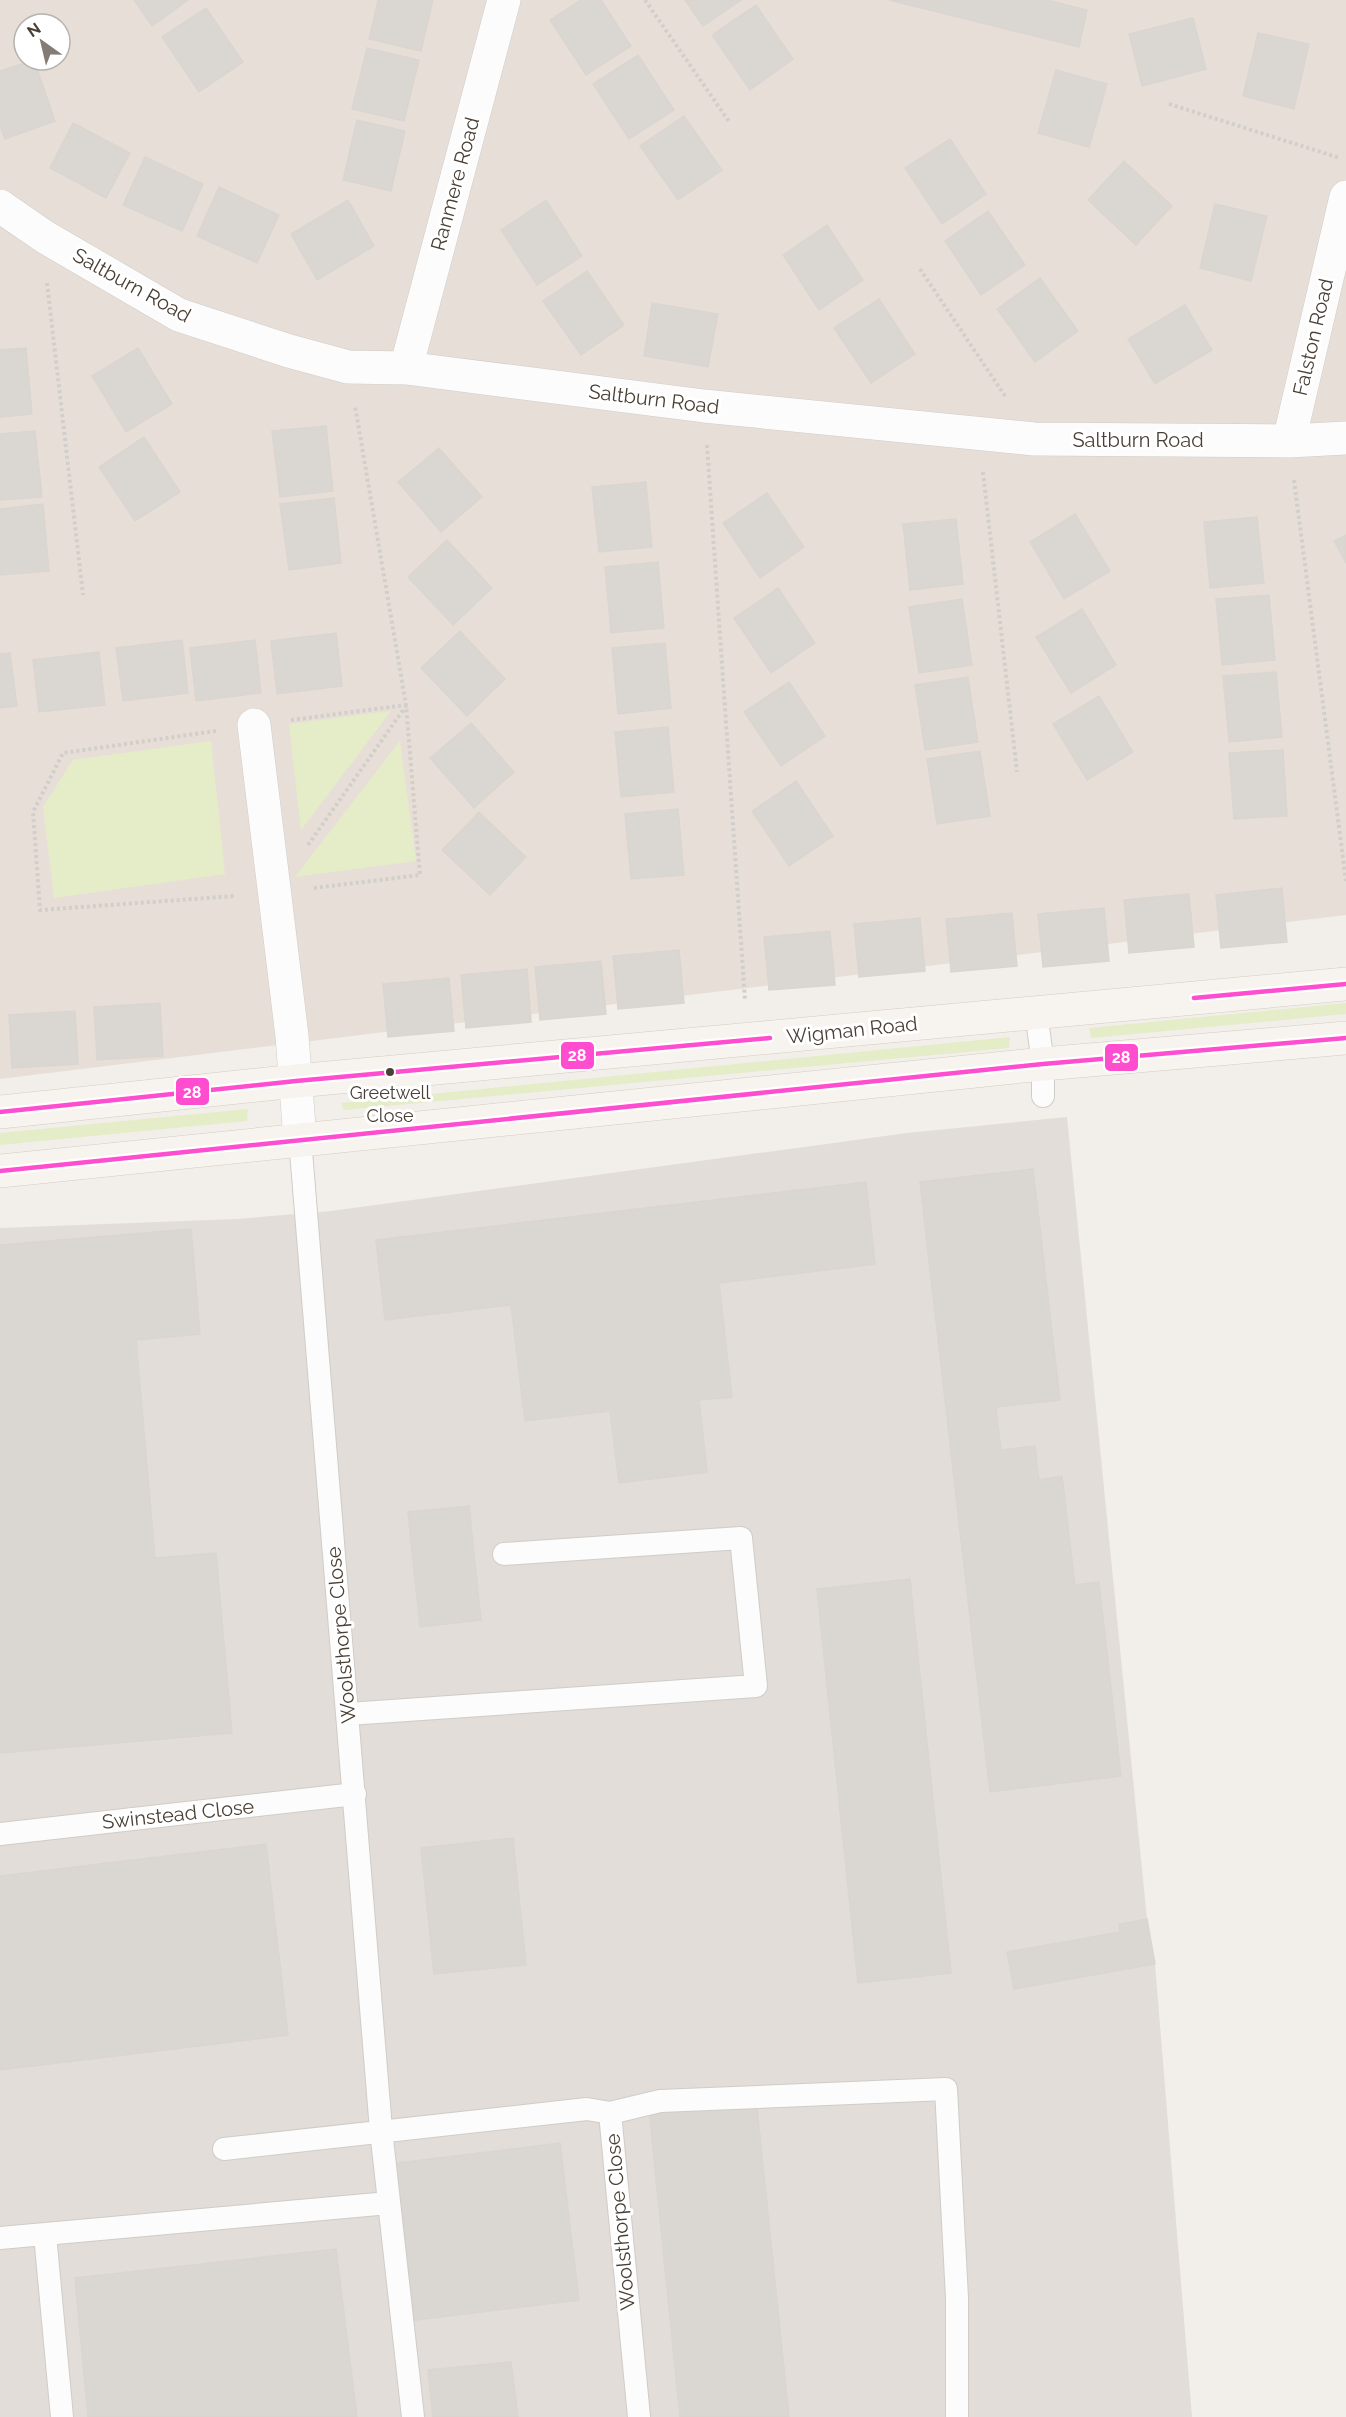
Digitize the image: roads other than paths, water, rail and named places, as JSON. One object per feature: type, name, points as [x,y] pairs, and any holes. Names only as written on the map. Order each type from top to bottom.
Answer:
[{"type":"street","name":"Ranmere Road","points":[[406,368],[504,0]]},
{"type":"street","name":"Falston Road","points":[[1289,441],[1346,197]]},
{"type":"street","name":"Saltburn Road","points":[[0,206],[45,237],[179,315],[289,351],[348,367],[406,368],[704,406],[1034,439],[1289,441],[1346,438]]},
{"type":"street","points":[[254,725],[296,1081],[300,1139]]},
{"type":"street","name":"Wigman Road","points":[[0,1112],[296,1081],[1346,984]]},
{"type":"street","points":[[0,1171],[300,1139],[1043,1080],[1346,1038]]},
{"type":"lane","points":[[1036,1012],[1043,1080]]},
{"type":"lane","name":"Woolsthorpe Close","points":[[300,1139],[381,2130]]},
{"type":"lane","points":[[348,1714],[756,1686],[741,1538],[504,1554]]},
{"type":"lane","name":"Swinstead Close","points":[[0,1834],[355,1794]]},
{"type":"lane","points":[[610,2113],[660,2101],[946,2090],[957,2298],[957,2417]]},
{"type":"lane","name":"Woolsthorpe Close","points":[[224,2149],[587,2109],[610,2113],[639,2417]]},
{"type":"lane","points":[[381,2130],[413,2417]]},
{"type":"lane","points":[[0,2238],[389,2203]]},
{"type":"lane","points":[[45,2235],[62,2417]]},
{"type":"place","name":"Greetwell Close","points":[[390,1072]]}]
